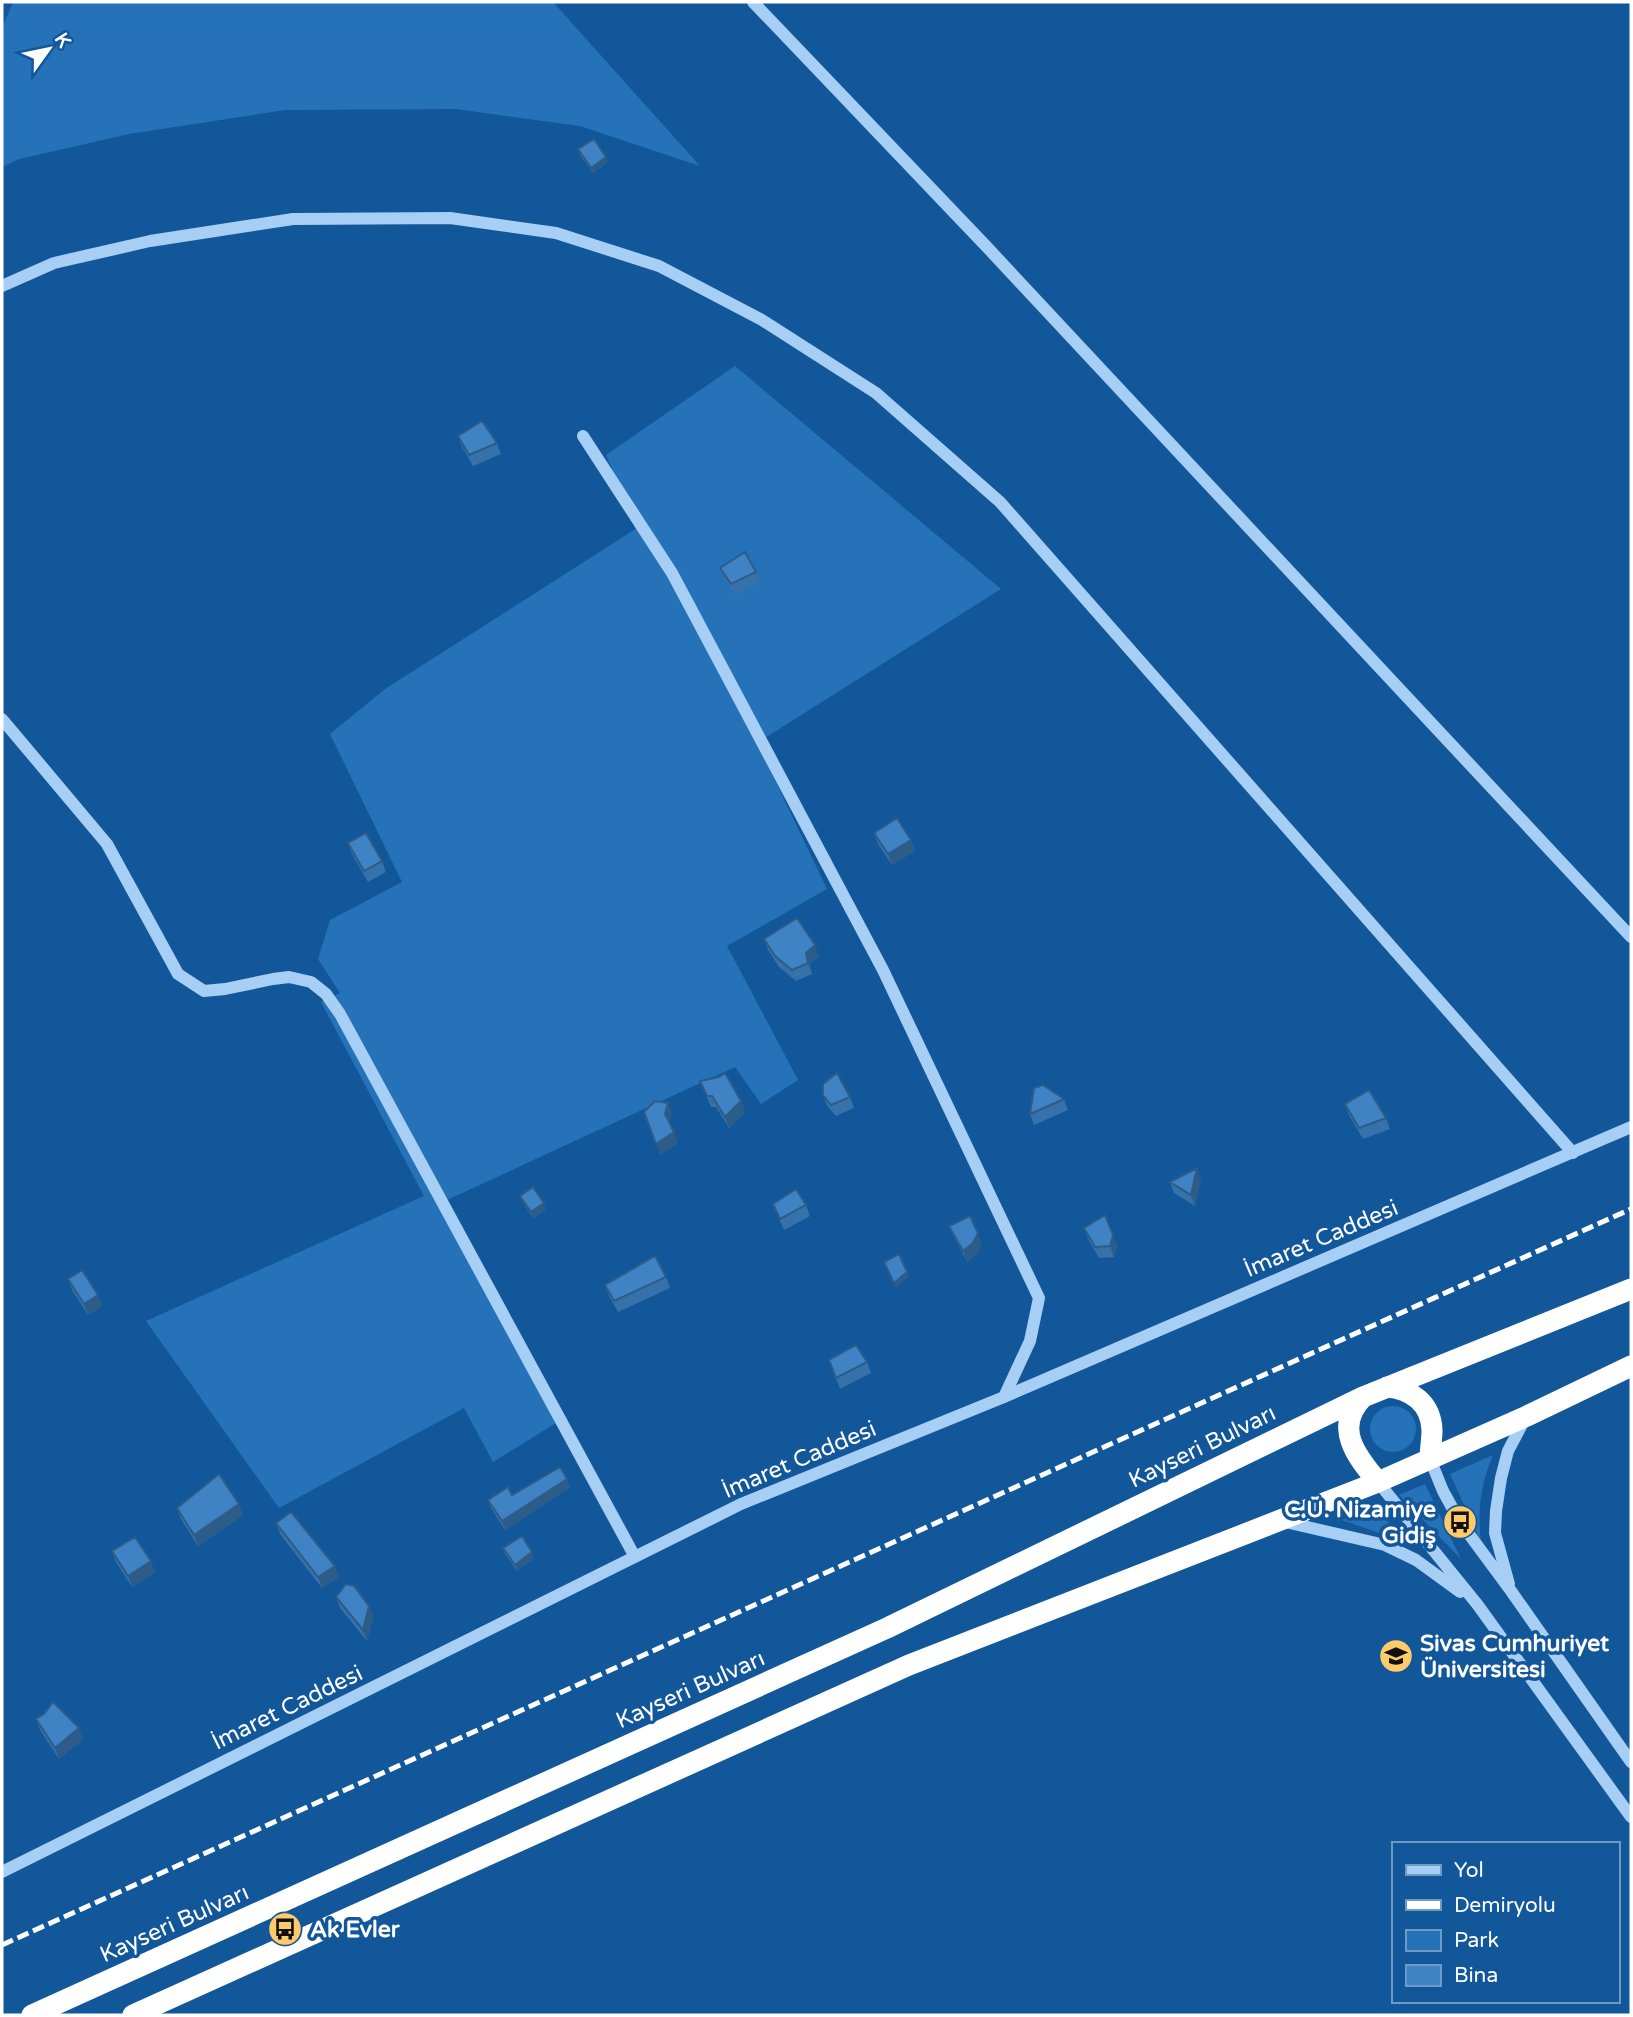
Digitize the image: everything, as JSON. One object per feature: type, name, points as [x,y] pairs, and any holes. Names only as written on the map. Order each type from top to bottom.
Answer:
[{"type":"highway","points":[[1378,1482],[1360,1458],[1348,1431],[1350,1415],[1363,1397],[1631,1289]]},
{"type":"highway","points":[[133,2015],[909,1665],[1378,1482],[1527,1416],[1631,1366]]},
{"type":"highway","points":[[1387,1387],[1407,1391],[1422,1402],[1428,1411],[1432,1429],[1430,1459]]},
{"type":"highway","name":"Kayseri Bulvarı","points":[[32,2015],[887,1628],[1363,1397]]},
{"type":"street","points":[[753,2],[985,245],[1631,937]]},
{"type":"street","points":[[2,286],[54,264],[150,241],[293,219],[450,218],[556,233],[659,266],[762,320],[876,393],[1000,502],[1573,1153]]},
{"type":"street","points":[[583,436],[672,573],[728,677],[883,971],[1039,1298],[1030,1341],[1004,1397]]},
{"type":"street","points":[[2,719],[107,844],[178,974],[204,991],[289,978],[311,982],[326,994],[340,1014],[635,1558]]},
{"type":"street","name":"İmaret Caddesi","points":[[2,1872],[741,1504],[1004,1397],[1631,1128]]},
{"type":"street","points":[[1511,1591],[1495,1532],[1496,1511],[1508,1451],[1527,1416]]},
{"type":"street","points":[[1430,1459],[1460,1522],[1631,1762]]},
{"type":"street","points":[[1378,1482],[1477,1604],[1631,1817]]},
{"type":"street","points":[[1281,1521],[1368,1541],[1401,1552],[1433,1570],[1477,1604]]},
{"type":"green space","points":[[13,2],[553,2],[700,166],[580,126],[456,109],[285,110],[129,134],[19,159],[2,167],[2,28]]},
{"type":"green space","points":[[735,366],[1001,589],[757,743],[827,889],[727,946],[798,1080],[761,1104],[735,1067],[447,1200],[556,1423],[493,1462],[464,1408],[279,1508],[146,1321],[424,1196],[321,1002],[340,993],[318,959],[330,920],[402,882],[330,734],[385,689],[637,528],[606,455]]},
{"type":"green space","points":[[1393,1406],[1409,1413],[1416,1429],[1409,1445],[1393,1452],[1377,1445],[1370,1429],[1377,1413]]},
{"type":"green space","points":[[1493,1455],[1481,1497],[1481,1542],[1450,1474]]},
{"type":"green space","points":[[1425,1484],[1461,1559],[1399,1495]]},
{"type":"green space","points":[[1375,1505],[1385,1519],[1410,1544],[1342,1520]]},
{"type":"building","points":[[594,139],[606,157],[591,168],[578,149]]},
{"type":"building","points":[[482,421],[497,443],[469,455],[458,436]]},
{"type":"building","points":[[745,552],[756,572],[731,584],[720,568]]},
{"type":"building","points":[[897,818],[911,840],[888,854],[874,833]]},
{"type":"building","points":[[366,833],[382,861],[364,871],[348,843]]},
{"type":"building","points":[[797,918],[815,945],[806,953],[808,963],[792,970],[775,956],[764,939]]},
{"type":"building","points":[[725,1073],[741,1101],[725,1117],[712,1096],[707,1096],[700,1081]]},
{"type":"building","points":[[837,1073],[850,1097],[831,1105],[823,1095],[823,1084]]},
{"type":"building","points":[[1043,1085],[1064,1099],[1030,1114],[1034,1088]]},
{"type":"building","points":[[1369,1090],[1386,1118],[1359,1128],[1345,1104]]},
{"type":"building","points":[[655,1101],[668,1103],[665,1114],[674,1132],[656,1144],[644,1112]]},
{"type":"building","points":[[1197,1168],[1191,1195],[1170,1182]]},
{"type":"building","points":[[533,1187],[544,1203],[531,1212],[520,1196]]},
{"type":"building","points":[[796,1189],[806,1205],[780,1219],[773,1204]]},
{"type":"building","points":[[1105,1215],[1113,1235],[1110,1246],[1095,1247],[1084,1228]]},
{"type":"building","points":[[970,1216],[978,1233],[973,1243],[963,1251],[949,1226]]},
{"type":"building","points":[[899,1254],[907,1272],[894,1283],[884,1262]]},
{"type":"building","points":[[655,1256],[666,1277],[614,1301],[605,1285]]},
{"type":"building","points":[[82,1270],[98,1295],[84,1304],[68,1279]]},
{"type":"building","points":[[856,1345],[867,1362],[836,1378],[829,1360]]},
{"type":"building","points":[[560,1467],[567,1479],[502,1521],[488,1500],[508,1487],[512,1495]]},
{"type":"building","points":[[219,1474],[239,1504],[194,1535],[177,1508]]},
{"type":"building","points":[[291,1512],[335,1566],[318,1577],[276,1523]]},
{"type":"building","points":[[522,1536],[532,1552],[515,1565],[503,1548]]},
{"type":"building","points":[[135,1537],[151,1561],[128,1576],[112,1551]]},
{"type":"building","points":[[346,1584],[354,1586],[369,1606],[363,1630],[336,1597]]},
{"type":"building","points":[[53,1702],[79,1728],[55,1748],[36,1719],[44,1714]]},
{"type":"railway","points":[[2,1945],[1631,1209]]},
{"type":"place","name":"C.Ü. Nizamiye Gidiş","points":[[1460,1522]]},
{"type":"place","name":"Sivas Cumhuriyet Üniversitesi","points":[[1396,1656]]},
{"type":"place","name":"Ak Evler","points":[[285,1929]]}]
